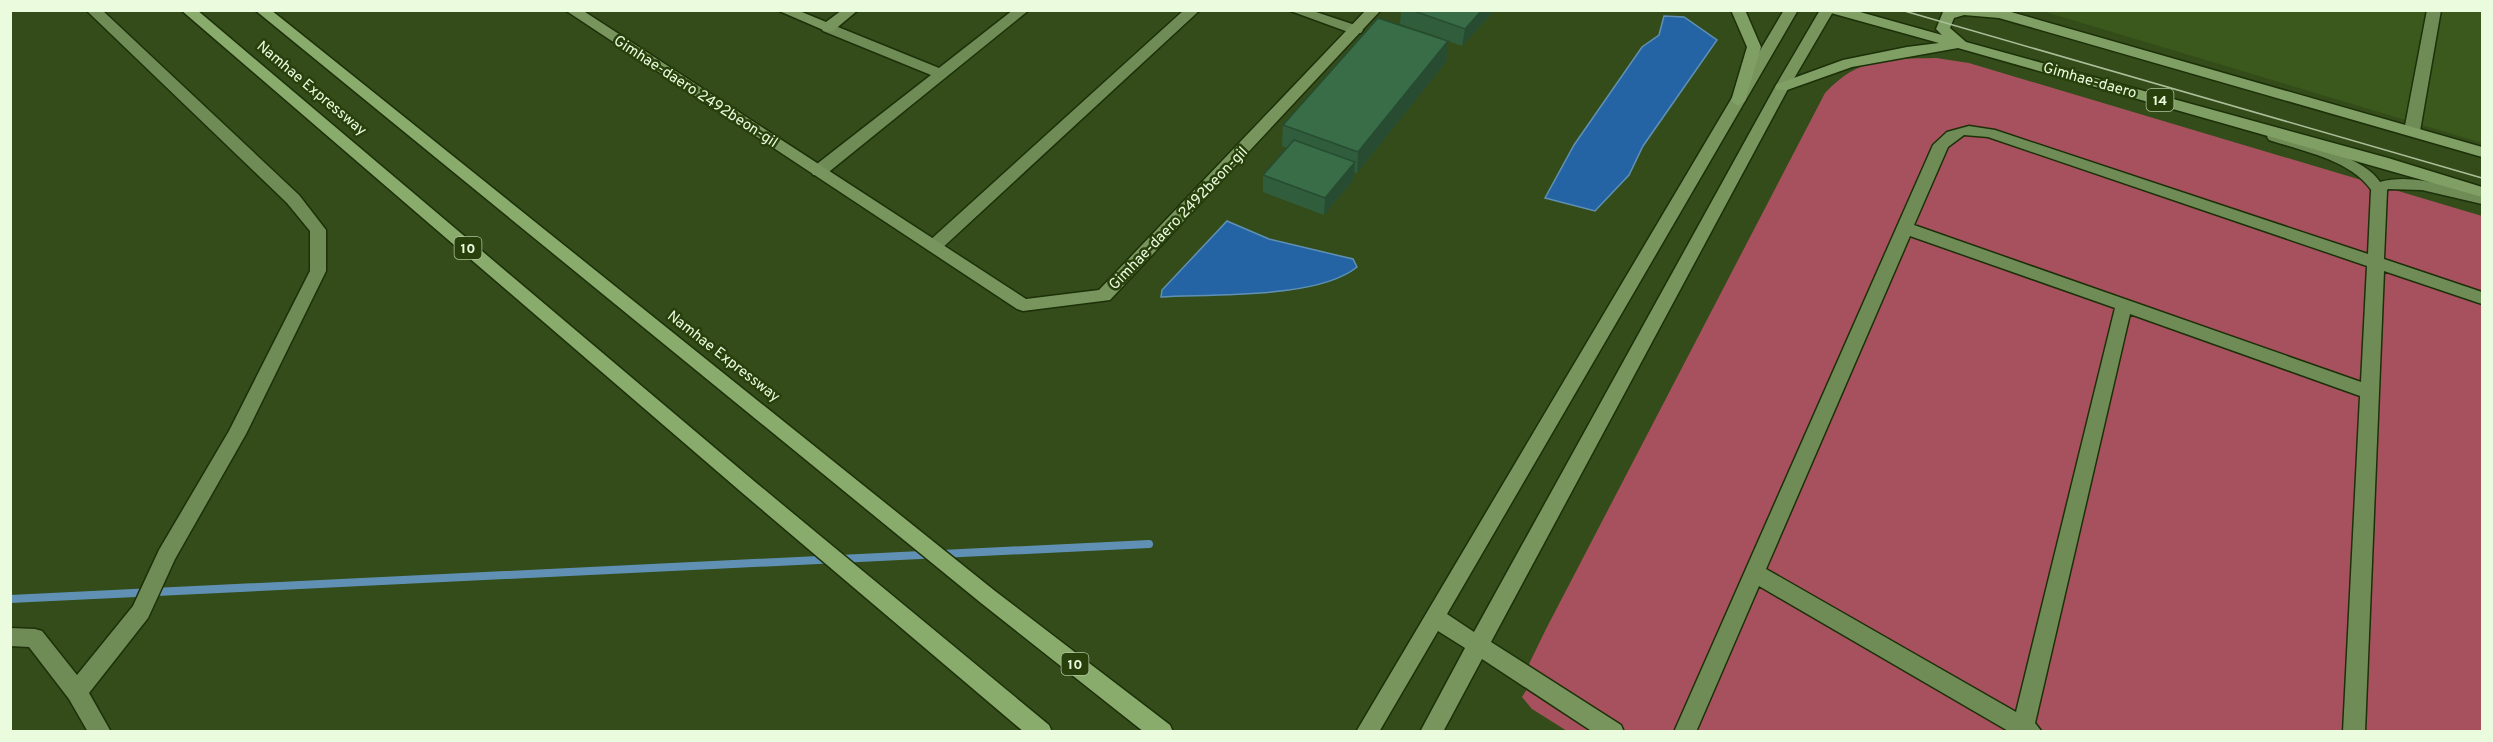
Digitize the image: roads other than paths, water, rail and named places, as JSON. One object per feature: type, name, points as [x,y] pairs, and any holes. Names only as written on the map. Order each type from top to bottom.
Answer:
[{"type":"highway","name":"Namhae Expressway","points":[[188,10],[747,486],[1041,732]]},
{"type":"highway","name":"Namhae Expressway","points":[[264,12],[988,597],[1162,732]]},
{"type":"main road","name":"Gimhae-daero 2492beon-gil","points":[[572,10],[1023,304],[1104,296],[1374,10]]},
{"type":"main road","points":[[784,10],[828,28],[851,10]]},
{"type":"main road","points":[[1737,10],[1754,47],[1738,101]]},
{"type":"main road","points":[[1367,732],[1791,10]]},
{"type":"main road","points":[[1431,732],[1782,87],[1827,10]]},
{"type":"main road","name":"Gimhae-daero","points":[[1836,10],[2384,162],[2482,192]]},
{"type":"main road","points":[[1963,45],[1943,28],[1948,15],[1964,11],[1992,12],[2482,152]]},
{"type":"main road","points":[[1782,87],[1848,63],[1907,51],[1963,45]]},
{"type":"main road","points":[[1434,617],[1612,732]]},
{"type":"street","points":[[77,692],[141,612],[166,556],[237,434],[318,271],[318,230],[293,199],[93,10]]},
{"type":"street","points":[[819,171],[1022,10]]},
{"type":"street","points":[[934,246],[1193,10]]},
{"type":"street","points":[[1295,10],[1356,30]]},
{"type":"street","points":[[2412,131],[2434,10]]},
{"type":"street","points":[[828,28],[941,74]]},
{"type":"street","points":[[1686,732],[1941,145],[1953,133],[1968,129],[1990,133],[2482,298]]},
{"type":"street","points":[[2354,732],[2379,191]]},
{"type":"street","points":[[1905,228],[2370,392]]},
{"type":"street","points":[[1755,573],[2027,729],[2124,305]]},
{"type":"street","points":[[10,637],[35,638],[77,692],[100,732]]},
{"type":"lane","points":[[2114,87],[2344,161],[2370,177],[2379,191],[2384,185],[2402,182],[2428,186],[2482,200]]},
{"type":"water","points":[[1664,16],[1684,17],[1717,40],[1643,146],[1629,175],[1595,211],[1545,198],[1574,145],[1642,47],[1659,35]]},
{"type":"water","points":[[1227,221],[1269,239],[1353,259],[1357,267],[1317,285],[1291,290],[1235,295],[1161,297],[1162,290]]},
{"type":"waterway","points":[[10,599],[1149,544]]},
{"type":"tram line","points":[[1901,10],[2482,178]]}]
